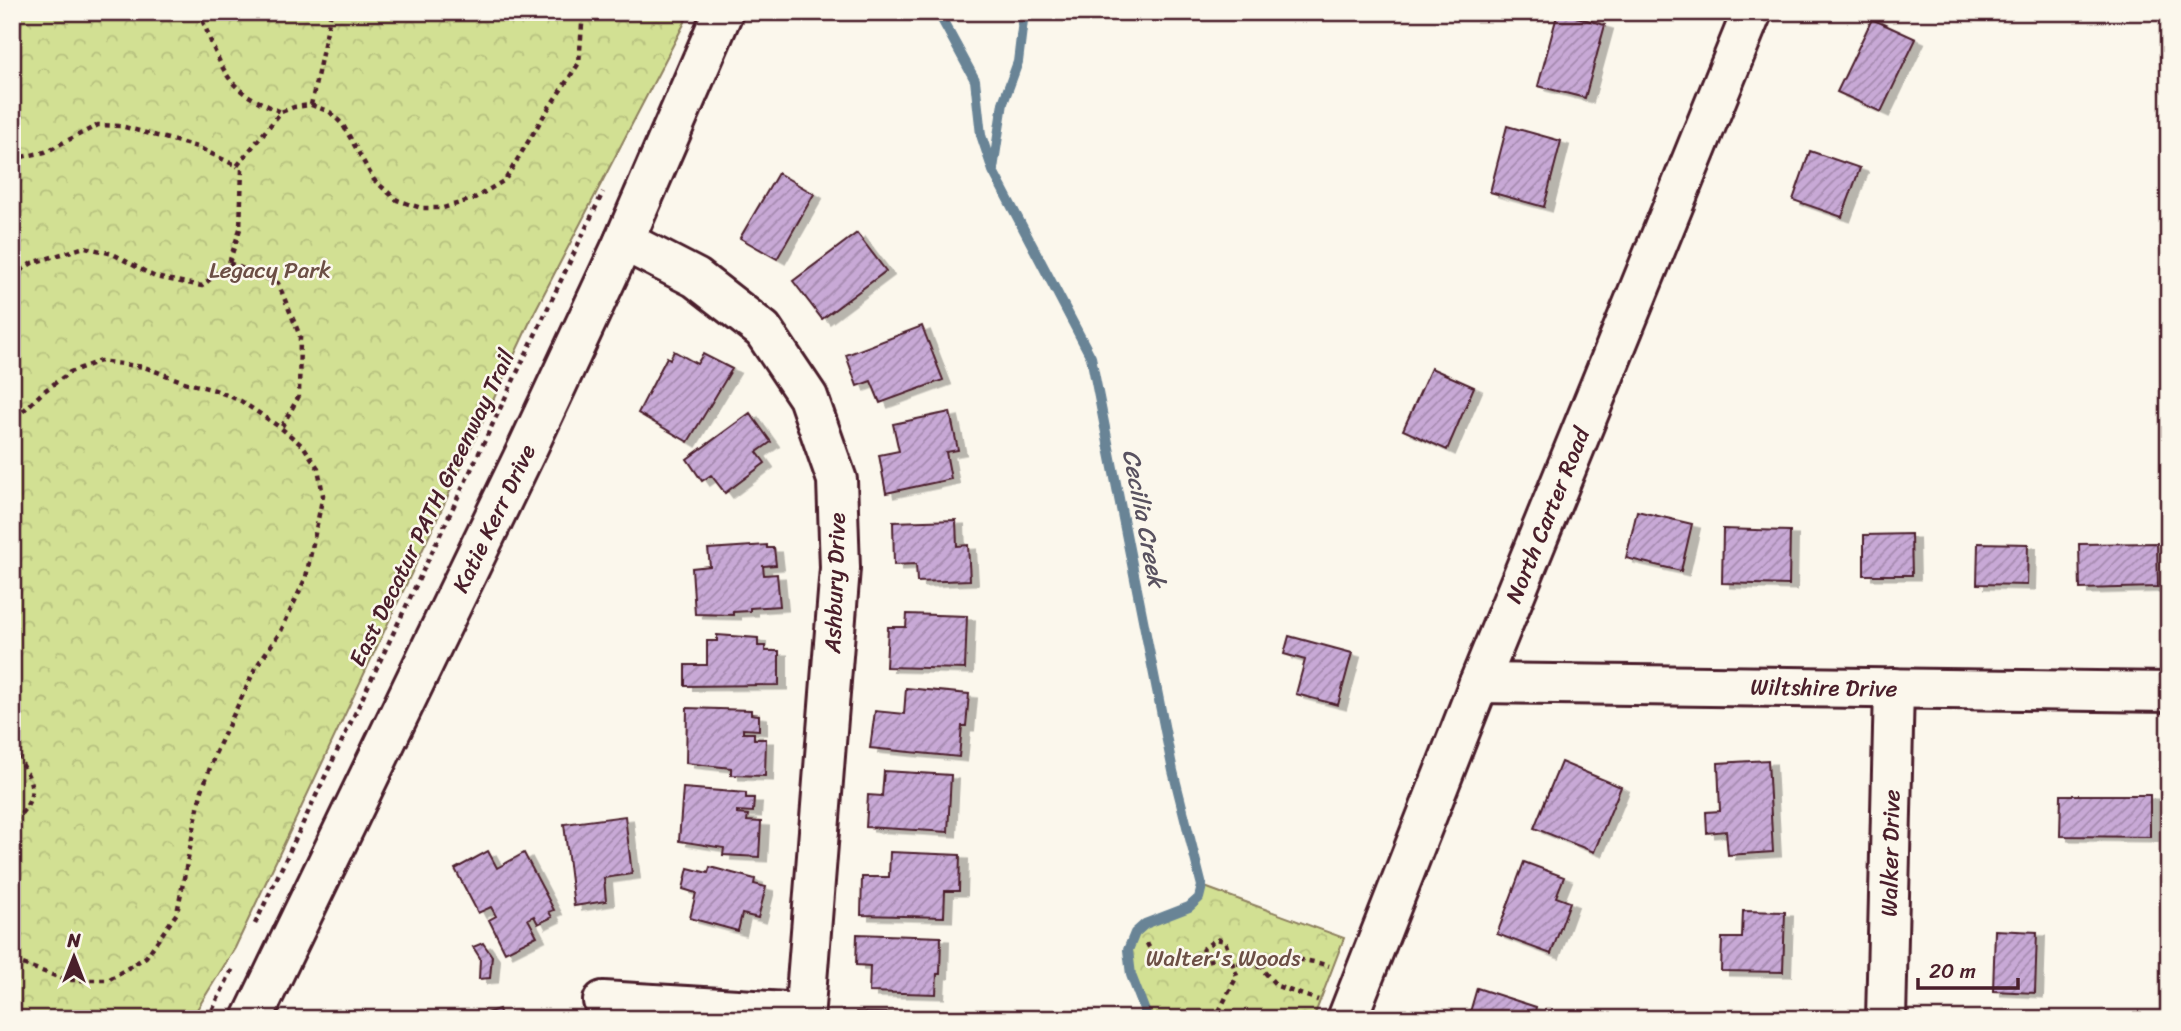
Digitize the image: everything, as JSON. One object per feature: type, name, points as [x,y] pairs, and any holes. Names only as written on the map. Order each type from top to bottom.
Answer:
[{"type":"street","name":"Katie Kerr Drive","points":[[252,1019],[528,447],[624,241],[723,12]]},
{"type":"street","name":"North Carter Road","points":[[1353,1002],[1479,683],[1752,12]]},
{"type":"street","name":"Ashbury Drive","points":[[624,241],[696,278],[763,330],[808,397],[837,480],[840,568],[804,1016]]},
{"type":"street","name":"Wiltshire Drive","points":[[1479,683],[2169,692]]},
{"type":"street","name":"Walker Drive","points":[[1886,1019],[1894,688]]},
{"type":"street","points":[[603,1000],[804,1016]]},
{"type":"path","points":[[197,12],[221,67],[233,86],[252,99],[281,111]]},
{"type":"path","points":[[312,105],[331,12]]},
{"type":"path","points":[[237,166],[281,111],[312,105],[330,111],[343,125],[374,180],[397,200],[421,208],[443,208],[473,199],[505,180],[579,63],[583,12]]},
{"type":"path","points":[[12,159],[45,152],[97,125],[121,126],[197,147],[242,169],[240,229],[229,263],[202,286],[155,277],[113,254],[85,247],[32,263],[12,276]]},
{"type":"path","name":"East Decatur PATH Greenway Trail","points":[[253,927],[607,183]]},
{"type":"path","points":[[229,263],[278,283],[300,336],[299,396],[281,428]]},
{"type":"path","points":[[12,428],[18,416],[43,392],[70,372],[100,361],[144,367],[241,401],[281,428],[304,447],[318,468],[323,495],[306,577],[281,631],[256,667],[205,780],[177,913],[146,957],[108,980],[66,980],[12,960]]},
{"type":"path","points":[[12,746],[31,779],[31,797],[25,810],[12,823]]},
{"type":"path","points":[[1197,963],[1203,949],[1216,939],[1225,941],[1237,976],[1215,1019]]},
{"type":"path","points":[[1147,943],[1150,950],[1158,956],[1184,964],[1214,959],[1260,967],[1278,986],[1353,1002]]},
{"type":"path","points":[[1260,967],[1272,960],[1309,960],[1353,1002]]},
{"type":"path","points":[[208,1019],[236,963]]},
{"type":"green space","name":"Legacy Park","points":[[12,12],[688,12],[535,311],[235,948],[191,1019],[12,1019]]},
{"type":"green space","name":"Walter's Woods","points":[[1202,886],[1344,938],[1313,1019],[1148,1019],[1131,976],[1129,944],[1135,932],[1145,924],[1193,905],[1200,897]]},
{"type":"building","points":[[1558,12],[1605,25],[1585,98],[1538,86]]},
{"type":"building","points":[[1872,19],[1916,39],[1881,112],[1837,92]]},
{"type":"building","points":[[1507,126],[1561,141],[1544,207],[1490,192]]},
{"type":"building","points":[[1810,151],[1860,168],[1842,217],[1793,200]]},
{"type":"building","points":[[778,173],[814,194],[777,259],[740,238]]},
{"type":"building","points":[[857,233],[886,271],[822,319],[793,281]]},
{"type":"building","points":[[922,326],[943,380],[880,403],[871,381],[857,386],[846,355]]},
{"type":"building","points":[[674,351],[697,364],[703,354],[732,369],[688,442],[638,413],[667,357],[670,359]]},
{"type":"building","points":[[1431,368],[1474,387],[1447,450],[1403,430]]},
{"type":"building","points":[[950,412],[958,450],[946,452],[951,479],[886,493],[879,455],[899,451],[893,424]]},
{"type":"building","points":[[750,413],[771,442],[757,452],[765,463],[725,493],[711,475],[702,481],[687,459]]},
{"type":"building","points":[[1637,511],[1692,524],[1681,571],[1626,558]]},
{"type":"building","points":[[956,520],[957,546],[968,545],[970,580],[917,582],[916,564],[894,565],[893,522]]},
{"type":"building","points":[[1723,529],[1790,531],[1789,585],[1722,583]]},
{"type":"building","points":[[1911,534],[1912,575],[1864,575],[1864,535]]},
{"type":"building","points":[[1978,543],[2028,544],[2027,585],[1977,584]]},
{"type":"building","points":[[2157,543],[2158,587],[2080,589],[2079,544]]},
{"type":"building","points":[[767,545],[767,548],[774,548],[776,565],[763,566],[764,575],[777,574],[780,606],[750,608],[750,611],[733,612],[733,615],[695,614],[692,568],[710,566],[708,549]]},
{"type":"building","points":[[907,614],[967,616],[965,669],[886,667],[888,627],[906,627]]},
{"type":"building","points":[[717,635],[758,638],[758,646],[765,646],[765,651],[779,651],[779,685],[685,686],[685,665],[707,665],[707,641],[717,641]]},
{"type":"building","points":[[1289,636],[1352,653],[1338,705],[1296,694],[1305,660],[1284,654]]},
{"type":"building","points":[[906,688],[969,694],[959,757],[870,748],[875,711],[904,714]]},
{"type":"building","points":[[687,708],[751,710],[751,714],[759,715],[759,730],[743,729],[743,733],[754,733],[754,739],[766,739],[765,776],[731,775],[731,768],[686,763]]},
{"type":"building","points":[[1768,760],[1773,852],[1728,855],[1726,831],[1707,833],[1706,812],[1720,811],[1718,763]]},
{"type":"building","points":[[1561,762],[1621,787],[1594,852],[1534,828]]},
{"type":"building","points":[[884,771],[951,775],[948,832],[866,827],[868,795],[882,796]]},
{"type":"building","points":[[683,788],[746,793],[746,798],[754,798],[753,812],[737,811],[737,814],[748,815],[747,821],[761,822],[759,857],[723,855],[724,848],[679,841]]},
{"type":"building","points":[[2061,795],[2150,795],[2150,837],[2060,836]]},
{"type":"building","points":[[625,816],[632,874],[604,878],[606,901],[574,906],[564,824]]},
{"type":"building","points":[[488,851],[497,868],[524,853],[554,910],[549,912],[552,917],[538,924],[534,916],[528,919],[537,936],[505,952],[489,920],[496,916],[491,907],[478,913],[455,869]]},
{"type":"building","points":[[890,852],[960,855],[959,891],[945,891],[944,917],[861,915],[862,877],[889,877]]},
{"type":"building","points":[[1524,862],[1564,877],[1556,897],[1570,902],[1551,954],[1497,934]]},
{"type":"building","points":[[710,867],[755,879],[754,884],[766,887],[758,918],[742,914],[738,931],[690,918],[696,893],[683,889],[688,868],[708,873]]},
{"type":"building","points":[[1743,911],[1785,912],[1783,972],[1721,971],[1722,938],[1742,938]]},
{"type":"building","points":[[1995,930],[2037,932],[2035,993],[1993,991]]},
{"type":"building","points":[[857,934],[941,937],[940,974],[937,974],[936,994],[869,992],[870,966],[856,965]]},
{"type":"building","points":[[483,943],[492,956],[490,978],[479,979],[480,958],[473,947]]},
{"type":"building","points":[[1477,988],[1536,1007],[1533,1019],[1468,1019]]},
{"type":"building","points":[[499,1009],[502,1019],[466,1019]]},
{"type":"building","points":[[856,1012],[920,1013],[920,1019],[855,1019]]},
{"type":"waterway","name":"Cecilia Creek","points":[[938,12],[975,80],[981,135],[993,171],[1091,357],[1173,771],[1202,886],[1199,898],[1189,907],[1145,924],[1135,933],[1128,950],[1131,975],[1148,1019]]},
{"type":"waterway","points":[[993,169],[1003,103],[1018,62],[1024,12]]}]
